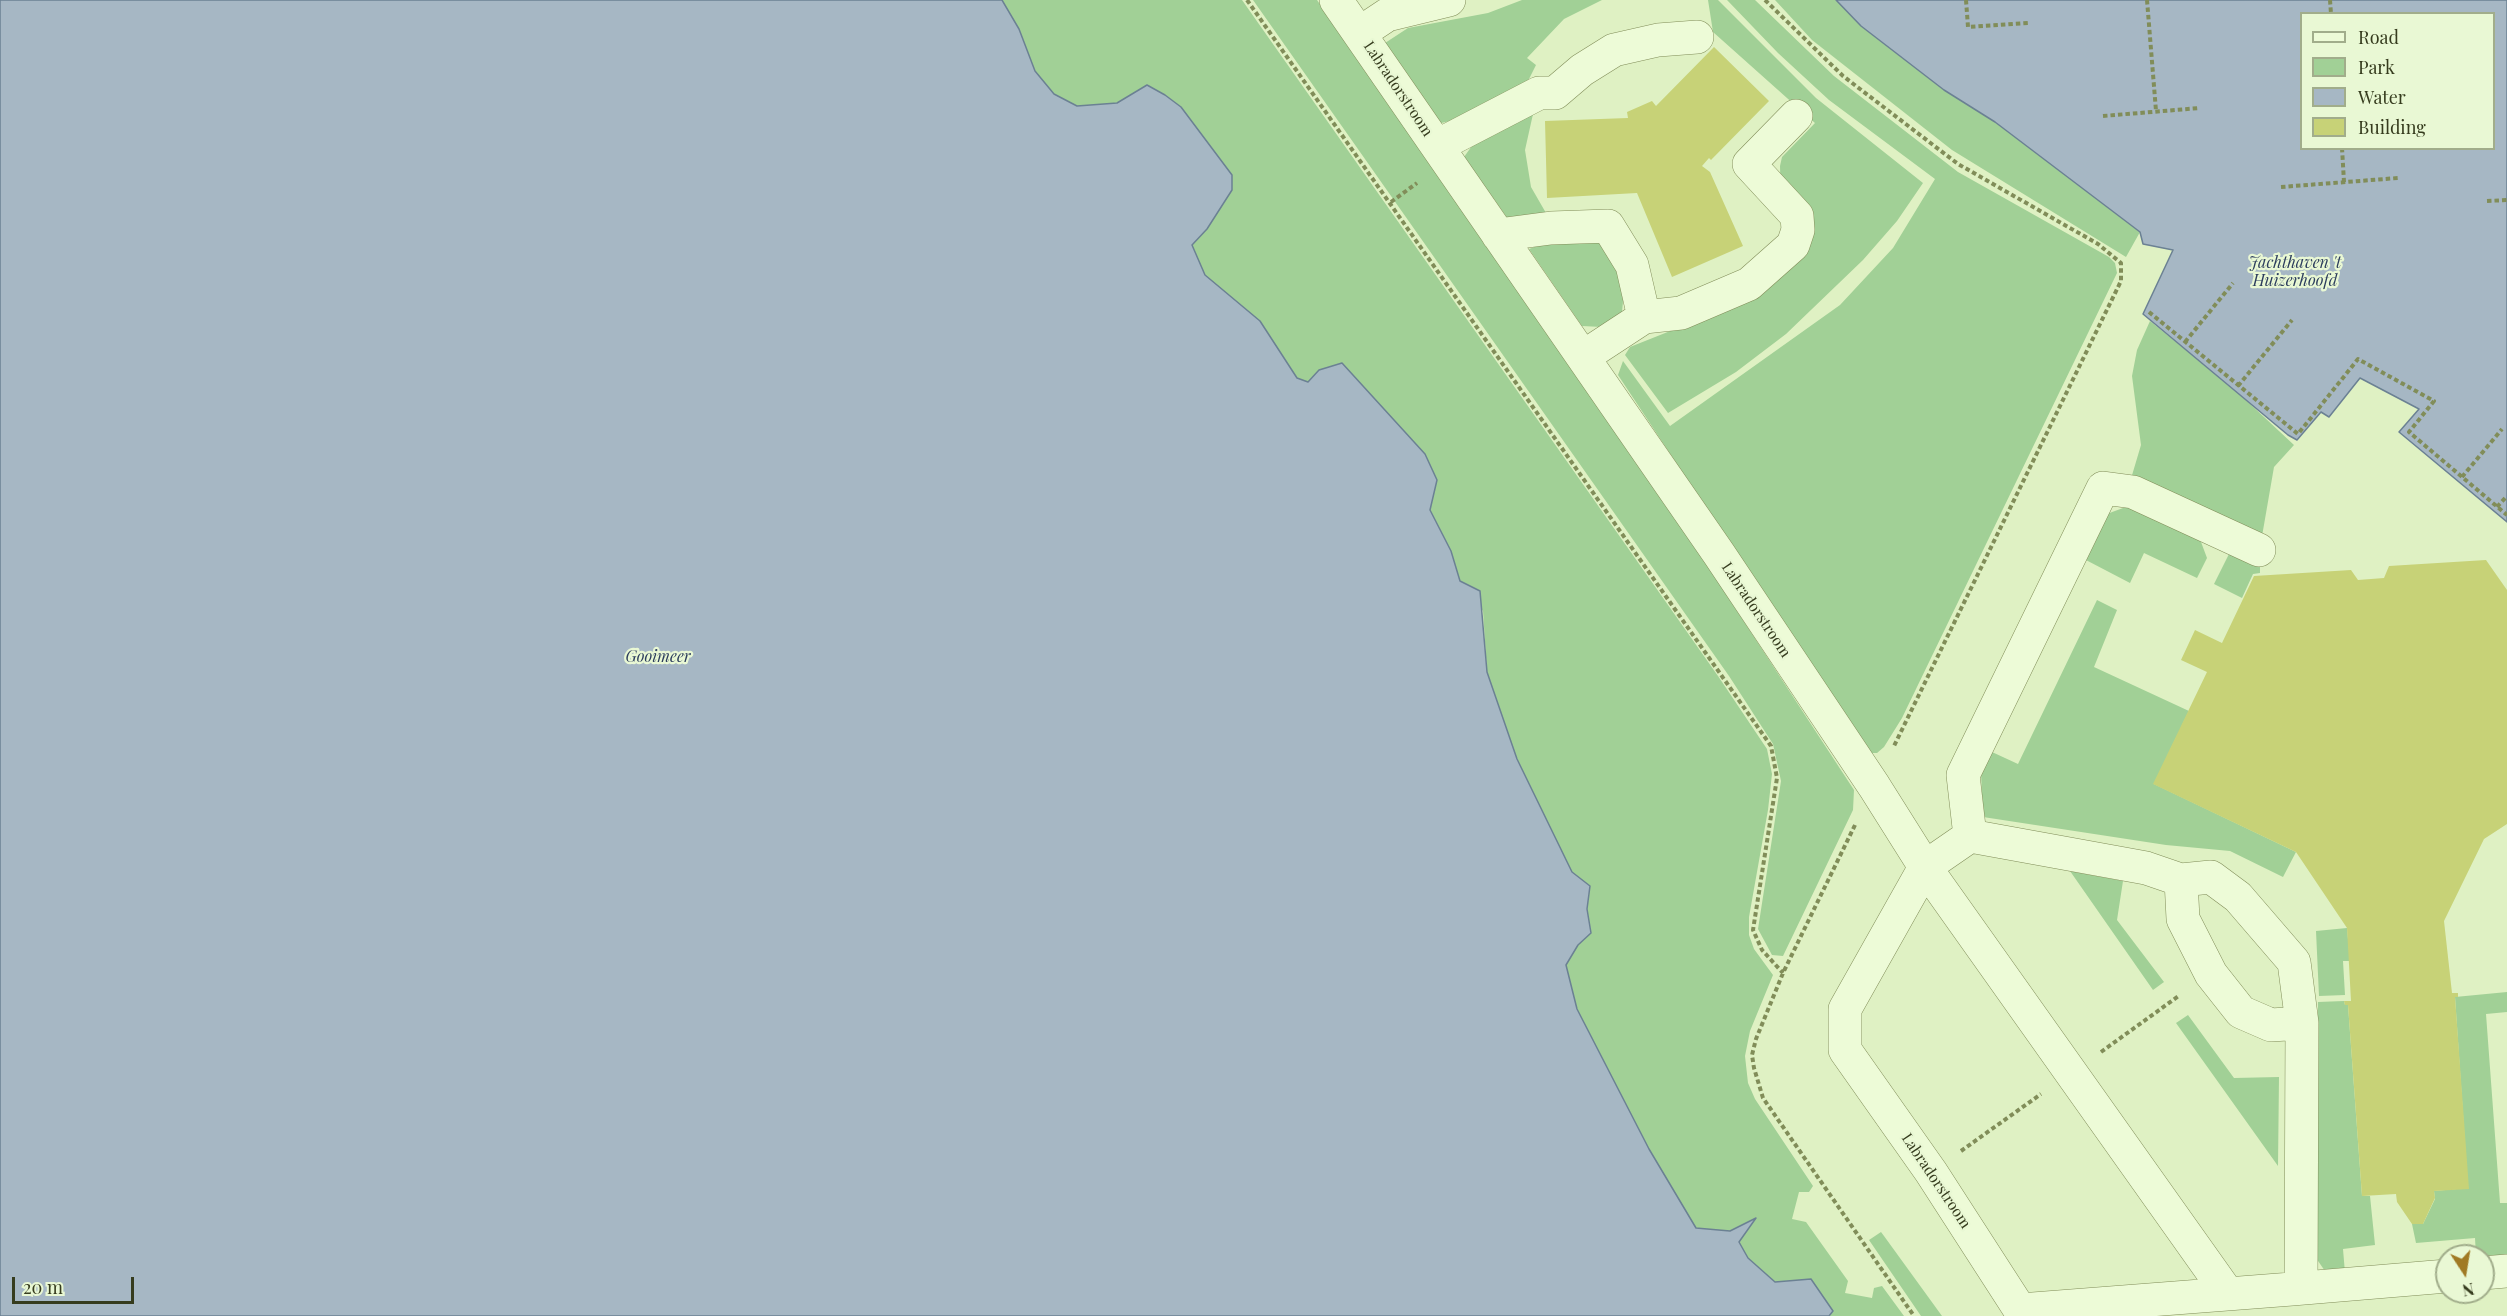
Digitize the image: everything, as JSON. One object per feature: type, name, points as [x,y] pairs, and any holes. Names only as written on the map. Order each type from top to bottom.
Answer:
[{"type":"street","name":"Labradorstroom","points":[[1336,0],[1583,357],[1874,786],[1925,867],[2228,1294]]},
{"type":"street","name":"Labradorstroom","points":[[1360,33],[1386,8],[1449,0]]},
{"type":"street","name":"Labradorstroom","points":[[1437,146],[1539,93],[1555,93],[1582,70],[1614,51],[1658,40],[1697,37]]},
{"type":"street","points":[[1583,357],[1644,316],[1681,314],[1749,284],[1792,245],[1798,230],[1797,216],[1749,164],[1796,116]]},
{"type":"street","points":[[1498,235],[1551,228],[1608,226],[1632,265],[1644,316]]},
{"type":"street","points":[[2259,550],[2133,492],[2103,488],[1963,776],[1970,836],[2146,868],[2181,880],[2211,877],[2238,897],[2294,962],[2302,1023],[2301,1288]]},
{"type":"street","name":"Labradorstroom","points":[[1970,836],[1925,867],[1845,1008],[1845,1050],[1931,1172],[2020,1310],[2435,1277]]},
{"type":"street","points":[[2181,880],[2183,919],[2211,974],[2241,1012],[2271,1025],[2302,1023]]},
{"type":"path","points":[[1247,0],[1771,746],[1777,778],[1754,930],[1762,951],[1783,973]]},
{"type":"path","points":[[1765,0],[1843,76],[1958,164],[2098,244],[2121,263],[2123,272],[1874,786]]},
{"type":"path","points":[[1966,0],[1968,27],[2028,23]]},
{"type":"path","points":[[2147,0],[2156,111]]},
{"type":"path","points":[[2103,116],[2199,108]]},
{"type":"path","points":[[2342,150],[2344,182]]},
{"type":"path","points":[[2281,187],[2398,178]]},
{"type":"path","points":[[2487,201],[2507,200]]},
{"type":"path","points":[[2185,342],[2233,284]]},
{"type":"path","points":[[2149,312],[2298,434],[2358,359],[2434,401],[2409,432],[2507,515]]},
{"type":"path","points":[[2238,386],[2292,320]]},
{"type":"path","points":[[2462,477],[2502,429]]},
{"type":"path","points":[[2498,507],[2507,496]]},
{"type":"green space","points":[[1002,0],[1242,0],[1718,676],[1767,749],[1772,774],[1749,917],[1749,935],[1754,949],[1773,975],[1750,1031],[1745,1056],[1748,1083],[1755,1099],[1813,1186],[1809,1192],[1799,1192],[1792,1219],[1806,1222],[1848,1281],[1845,1293],[1872,1298],[1874,1288],[1882,1286],[1904,1316],[1829,1316],[1832,1310],[1811,1279],[1775,1282],[1748,1258],[1739,1242],[1755,1219],[1730,1231],[1696,1228],[1649,1149],[1577,1009],[1566,965],[1578,945],[1591,933],[1587,910],[1590,886],[1572,873],[1517,759],[1487,672],[1483,611],[1460,581],[1451,551],[1430,510],[1437,480],[1319,370],[1308,382],[1297,378],[1259,321],[1205,275],[1191,245],[1207,229],[1147,85],[1117,103],[1096,106],[1076,106],[1054,94],[1035,71],[1019,29]]},
{"type":"green space","points":[[1253,0],[1317,0],[1705,562],[1854,790],[1853,810],[1783,956],[1772,955],[1758,929],[1781,781],[1773,744],[1729,676]]},
{"type":"green space","points":[[1522,0],[1602,0],[1564,19],[1527,58],[1536,65],[1525,87],[1455,120],[1441,123],[1385,43],[1408,28],[1488,13]]},
{"type":"green space","points":[[1708,0],[1718,0],[1816,98],[1923,183],[1897,221],[1863,260],[1786,334],[1736,372],[1668,413],[1625,355],[1630,347],[1733,306],[1783,271],[1780,166],[1782,157],[1815,123],[1713,32]]},
{"type":"green space","points":[[1727,0],[1755,0],[1834,76],[1958,172],[2109,257],[2115,263],[2117,273],[1902,718],[1884,747],[1877,753],[1868,753],[1618,375],[1623,361],[1670,426],[1840,305],[1893,248],[1935,179],[1829,100],[1778,53]]},
{"type":"green space","points":[[1775,0],[1836,0],[1861,26],[1944,90],[1995,122],[2140,232],[2126,257],[1952,150],[1812,40]]},
{"type":"green space","points":[[1533,114],[1525,150],[1531,187],[1546,213],[1508,219],[1464,157],[1474,143]]},
{"type":"green space","points":[[1600,243],[1625,280],[1622,312],[1602,327],[1582,326],[1529,249],[1543,244]]},
{"type":"green space","points":[[2150,321],[2234,389],[2294,445],[2274,467],[2261,542],[2130,482],[2141,445],[2132,376],[2137,350]]},
{"type":"green space","points":[[2134,504],[2198,534],[2207,558],[2197,578],[2144,553],[2130,583],[2084,559],[2104,515]]},
{"type":"green space","points":[[2230,552],[2260,563],[2260,573],[2253,574],[2242,598],[2214,584]]},
{"type":"green space","points":[[2097,600],[2117,610],[2094,667],[2189,711],[2154,784],[2296,852],[2283,877],[2230,851],[2166,845],[1983,817],[1981,773],[1992,752],[2018,764]]},
{"type":"green space","points":[[2070,871],[2123,881],[2117,920],[2164,982],[2153,990]]},
{"type":"green space","points":[[2347,928],[2350,961],[2343,961],[2345,995],[2319,996],[2316,931]]},
{"type":"green space","points":[[2507,992],[2507,1012],[2486,1014],[2500,1203],[2507,1203],[2507,1254],[2500,1263],[2495,1264],[2495,1244],[2475,1244],[2475,1238],[2416,1243],[2412,1224],[2423,1224],[2435,1199],[2434,1191],[2468,1188],[2455,997]]},
{"type":"green space","points":[[2344,1001],[2345,1005],[2348,1005],[2362,1196],[2370,1196],[2375,1245],[2343,1249],[2345,1273],[2327,1274],[2316,1258],[2318,1002]]},
{"type":"green space","points":[[2188,1015],[2234,1078],[2279,1077],[2278,1166],[2176,1023]]},
{"type":"green space","points":[[1881,1232],[1942,1316],[1921,1316],[1869,1240]]},
{"type":"water","name":"Gooimeer","points":[[0,0],[1002,0],[1019,29],[1035,71],[1054,94],[1077,106],[1117,103],[1147,85],[1165,95],[1181,107],[1232,175],[1232,190],[1207,229],[1192,245],[1205,275],[1260,321],[1297,378],[1308,382],[1319,370],[1342,363],[1425,454],[1437,480],[1430,510],[1451,551],[1460,581],[1480,591],[1487,672],[1517,759],[1572,872],[1590,886],[1587,909],[1591,933],[1578,945],[1566,965],[1577,1009],[1649,1149],[1696,1228],[1730,1231],[1756,1218],[1739,1242],[1748,1258],[1775,1282],[1811,1279],[1833,1311],[1829,1316],[0,1316]]},
{"type":"water","name":"Jachthaven 't Huizerhoofd","points":[[1836,0],[2507,0],[2507,522],[2399,432],[2419,409],[2360,378],[2329,417],[2321,412],[2297,440],[2288,435],[2143,314],[2173,250],[2143,244],[2140,232],[1995,122],[1944,90],[1861,26]]},
{"type":"building","points":[[1714,47],[1769,101],[1711,160],[1709,158],[1702,166],[1710,172],[1743,246],[1672,277],[1637,193],[1547,198],[1545,121],[1628,118],[1627,112],[1652,101],[1656,106]]},
{"type":"building","points":[[2486,560],[2507,590],[2507,824],[2484,839],[2444,921],[2452,993],[2458,993],[2458,997],[2455,997],[2469,1189],[2434,1191],[2435,1198],[2423,1224],[2412,1224],[2397,1202],[2396,1194],[2362,1196],[2348,1005],[2345,1005],[2344,1001],[2351,1001],[2347,928],[2296,852],[2153,784],[2207,672],[2181,660],[2195,630],[2222,643],[2254,576],[2351,570],[2358,580],[2384,578],[2389,566]]}]
